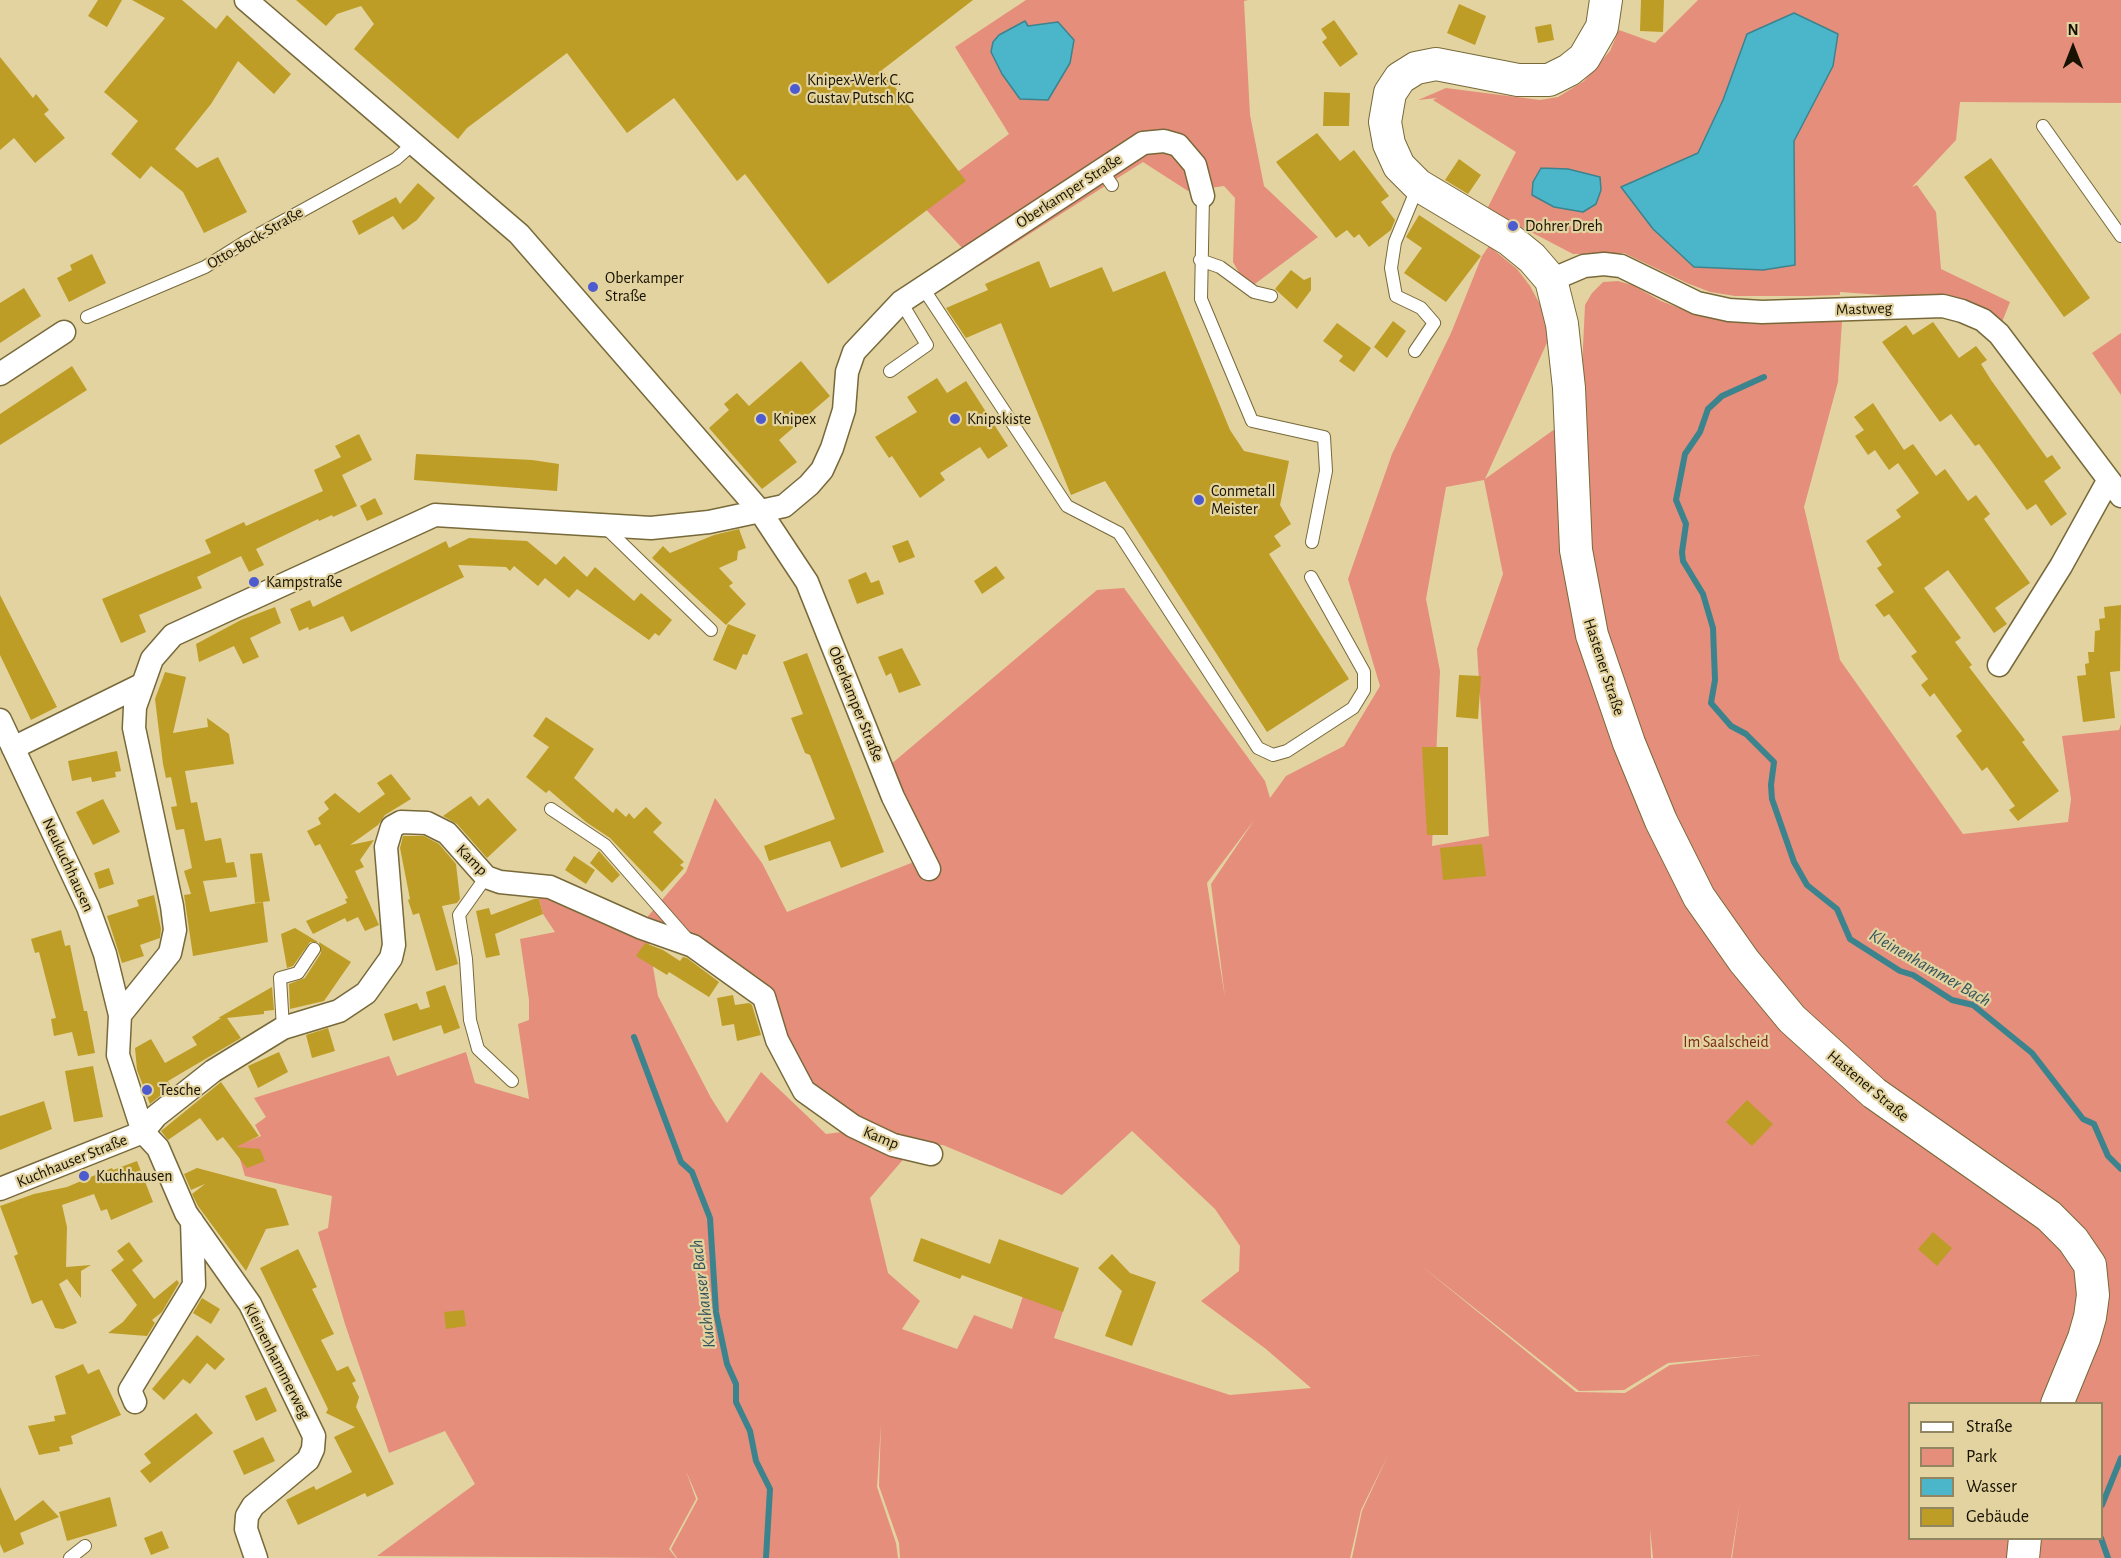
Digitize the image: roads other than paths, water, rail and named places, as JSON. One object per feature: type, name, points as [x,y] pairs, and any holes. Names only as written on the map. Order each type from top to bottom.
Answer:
[{"type":"main road","name":"Hastener Straße","points":[[1606,0],[1602,27],[1584,58],[1569,70],[1549,80],[1518,80],[1436,64],[1416,68],[1400,78],[1390,93],[1385,122],[1389,144],[1399,165],[1419,185],[1510,240],[1532,258],[1551,280],[1562,324],[1569,388],[1576,550],[1592,635],[1661,821],[1699,897],[1744,961],[1792,1019],[1874,1094],[2049,1216],[2073,1240],[2090,1265],[2093,1295],[2085,1338],[2057,1402]]},
{"type":"main road","points":[[2023,1558],[2025,1540]]},
{"type":"street","name":"Oberkamper Straße","points":[[246,0],[519,234],[760,511],[807,582],[893,797],[929,869]]},
{"type":"street","name":"Oberkamper Straße","points":[[760,511],[784,506],[809,485],[822,470],[832,448],[844,410],[847,372],[854,352],[901,302],[1107,177],[1143,143],[1164,141],[1178,145],[1196,165],[1203,196]]},
{"type":"street","name":"Mastweg","points":[[1551,280],[1584,266],[1604,264],[1621,266],[1697,303],[1729,310],[1762,312],[1942,306],[1983,320],[1999,334],[2114,489],[2061,566],[1999,665]]},
{"type":"street","points":[[0,374],[64,332]]},
{"type":"street","points":[[143,1132],[118,1055],[120,1015],[170,953],[175,930],[172,906],[134,728],[135,707],[152,658],[173,635],[435,515],[651,528],[709,522],[760,511]]},
{"type":"street","points":[[13,748],[141,685]]},
{"type":"street","name":"Neukuchhausen","points":[[0,720],[88,908],[105,954],[120,1015]]},
{"type":"street","name":"Kamp","points":[[143,1132],[156,1116],[213,1071],[283,1028],[339,1011],[366,993],[391,958],[393,916],[386,847],[392,827],[401,822],[427,823],[447,833],[486,877],[500,882],[550,887],[642,928],[693,946],[764,997],[777,1040],[804,1091],[853,1126],[893,1145],[931,1154]]},
{"type":"street","name":"Kuchhauser Straße","points":[[0,1189],[143,1132]]},
{"type":"street","name":"Kleinenhammerweg","points":[[143,1132],[158,1148],[192,1221],[250,1304],[314,1436],[314,1449],[308,1460],[253,1506],[247,1516],[246,1529],[256,1558]]},
{"type":"street","name":"Kleinenhammerweg","points":[[135,1402],[129,1390],[194,1285],[192,1221]]},
{"type":"lane","points":[[2043,126],[2121,236]]},
{"type":"lane","name":"Otto-Bock-Straße","points":[[87,317],[205,267],[245,242],[396,159],[414,143]]},
{"type":"lane","points":[[1415,351],[1434,323],[1421,308],[1396,296],[1391,268],[1395,242],[1419,185]]},
{"type":"lane","points":[[1203,196],[1201,299],[1252,421],[1324,437],[1326,471],[1312,542]]},
{"type":"lane","points":[[1200,260],[1220,267],[1254,292],[1271,296]]},
{"type":"lane","points":[[923,288],[1066,506],[1119,533],[1258,748],[1273,755],[1287,751],[1353,708],[1364,690],[1364,672],[1311,577]]},
{"type":"lane","points":[[890,371],[927,345],[901,302]]},
{"type":"lane","points":[[603,526],[711,630]]},
{"type":"lane","points":[[551,809],[605,845],[693,946]]},
{"type":"lane","points":[[486,877],[459,915],[466,959],[470,1020],[478,1049],[512,1081]]},
{"type":"lane","points":[[283,1028],[280,978],[298,974],[314,949]]},
{"type":"lane","points":[[70,1558],[85,1546]]},
{"type":"water","points":[[1794,13],[1838,34],[1833,66],[1794,141],[1795,265],[1763,270],[1694,267],[1653,229],[1621,187],[1698,153],[1723,100],[1747,34]]},
{"type":"water","points":[[1025,21],[1028,26],[1058,22],[1074,40],[1070,63],[1048,100],[1020,99],[1002,74],[991,52],[993,42],[999,35]]},
{"type":"water","points":[[1541,168],[1568,169],[1600,177],[1601,190],[1596,204],[1583,212],[1554,207],[1532,195],[1533,182]]},
{"type":"waterway","name":"Kleinenhammer Bach","points":[[1764,377],[1722,396],[1708,409],[1700,432],[1685,454],[1676,500],[1686,524],[1683,561],[1703,594],[1713,628],[1715,680],[1711,703],[1731,726],[1746,734],[1774,762],[1772,799],[1794,862],[1807,885],[1837,909],[1850,939],[1900,971],[1913,975],[1952,1000],[1973,1005],[2032,1053],[2083,1119],[2094,1124],[2108,1156],[2121,1169]]},
{"type":"waterway","name":"Kuchhauser Bach","points":[[634,1037],[681,1162],[692,1172],[710,1218],[716,1312],[727,1364],[736,1384],[736,1402],[750,1431],[756,1461],[770,1489],[766,1558]]},
{"type":"waterway","name":"Kleinenhammer Bach","points":[[2103,1503],[2121,1458]]},
{"type":"waterway","name":"Kleinenhammer Bach","points":[[2102,1540],[2108,1558]]},
{"type":"place","name":"Knipex-Werk C. Gustav Putsch KG","points":[[795,89]]},
{"type":"place","name":"Dohrer Dreh","points":[[1513,226]]},
{"type":"place","name":"Oberkamper Straße","points":[[593,287]]},
{"type":"place","name":"Knipex","points":[[761,419]]},
{"type":"place","name":"Knipskiste","points":[[955,419]]},
{"type":"place","name":"Conmetall Meister","points":[[1199,500]]},
{"type":"place","name":"Kampstraße","points":[[254,582]]},
{"type":"place","name":"Tesche","points":[[147,1090]]},
{"type":"place","name":"Kuchhausen","points":[[84,1176]]},
{"type":"park label","name":"Im Saalscheid","points":[[1726,1042]]}]
